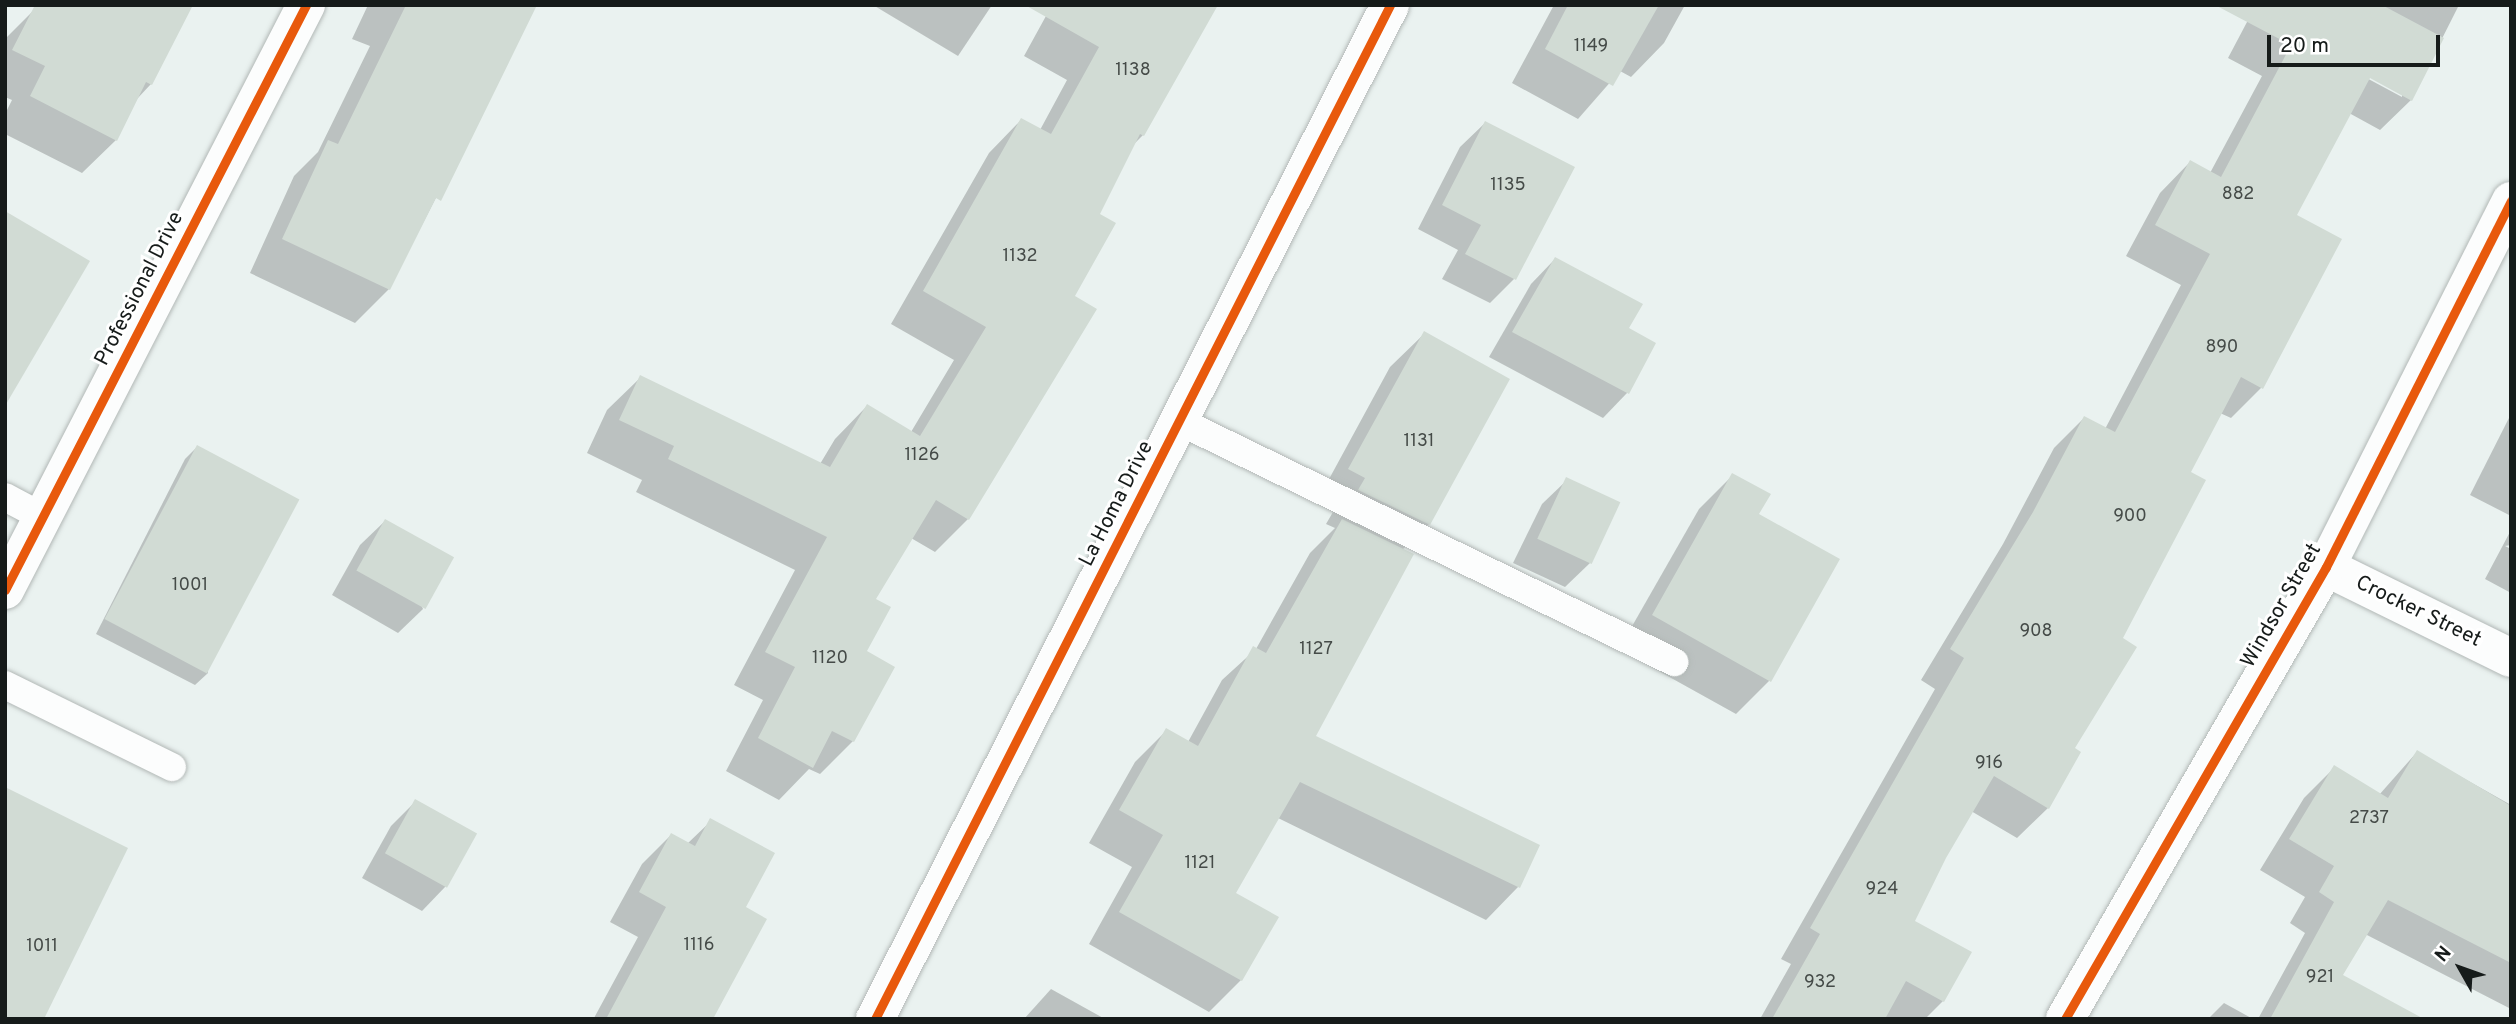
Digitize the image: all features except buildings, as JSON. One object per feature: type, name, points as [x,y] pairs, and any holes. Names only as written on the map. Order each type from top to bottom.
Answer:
[{"type":"street","name":"Professional Drive","points":[[5,590],[306,5]]},
{"type":"street","name":"La Homa Drive","points":[[875,1019],[1390,5]]},
{"type":"street","name":"Windsor Street","points":[[2065,1019],[2326,567],[2511,201]]},
{"type":"street","name":"Crocker Street","points":[[2326,567],[2511,658]]},
{"type":"lane","points":[[1179,421],[1674,662]]},
{"type":"lane","points":[[5,498],[43,517]]},
{"type":"lane","points":[[5,685],[172,767]]},
{"type":"cycle path","points":[[5,590],[306,5]]},
{"type":"cycle path","points":[[875,1019],[1390,5]]},
{"type":"cycle path","points":[[2065,1019],[2326,567],[2511,201]]}]
